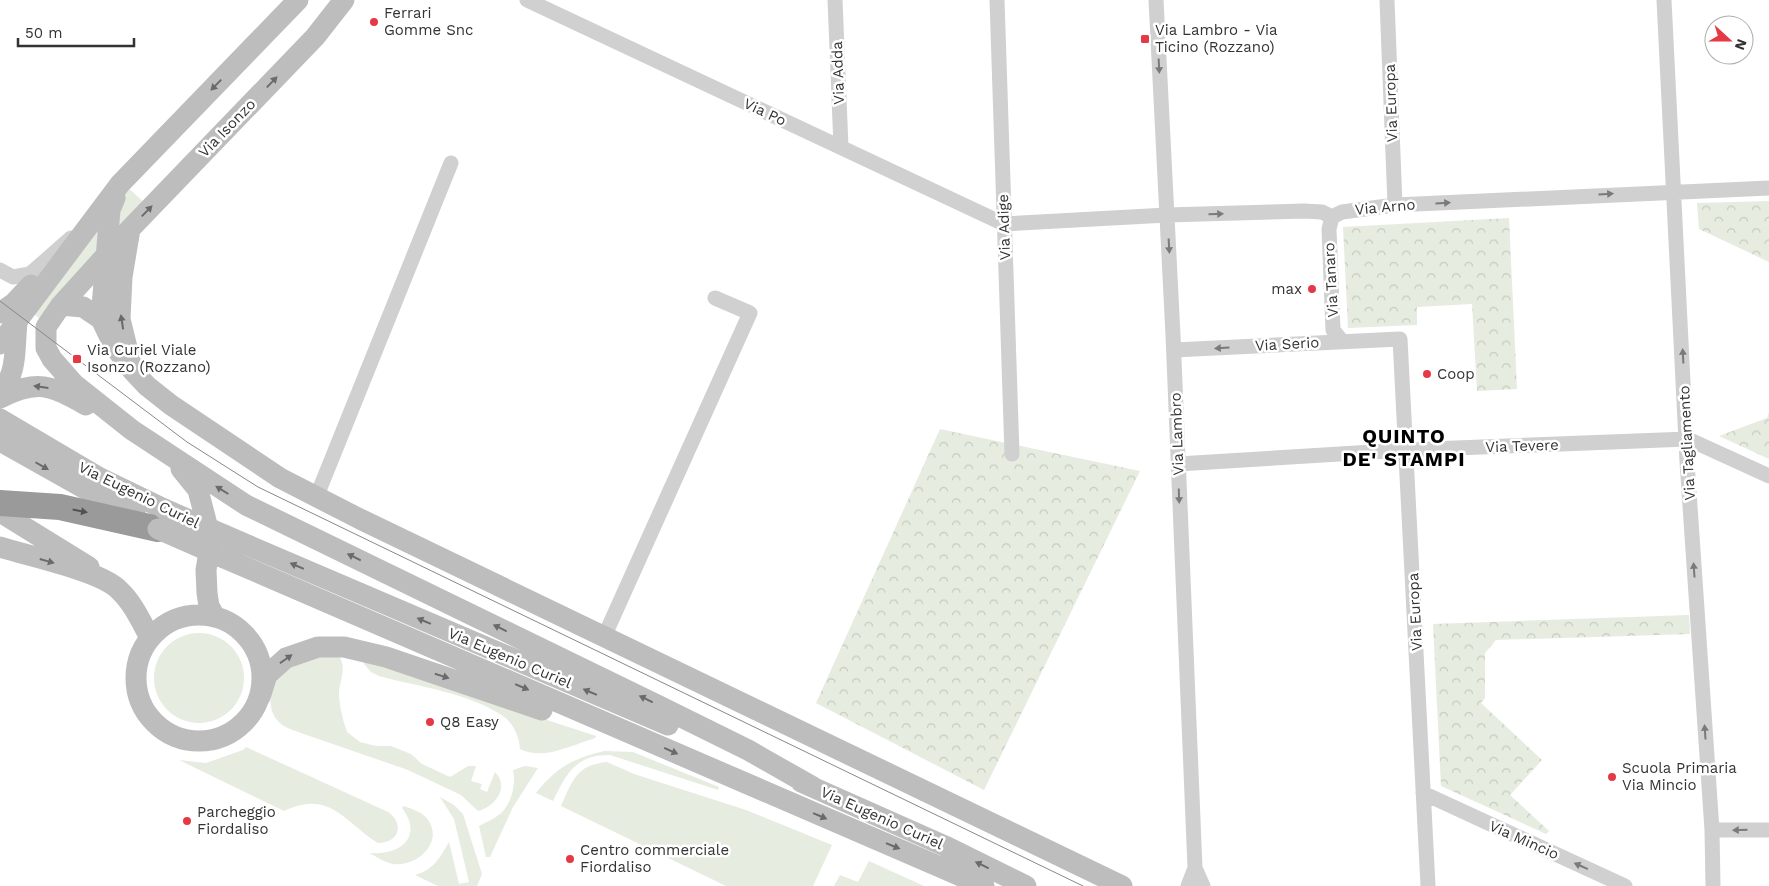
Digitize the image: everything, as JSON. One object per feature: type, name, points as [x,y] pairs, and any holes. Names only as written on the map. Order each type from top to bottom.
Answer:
[{"type":"highway","points":[[5,507],[60,507],[161,519]]},
{"type":"main road","points":[[0,344],[14,303],[97,216],[120,184],[298,0]]},
{"type":"main road","name":"Via Isonzo","points":[[132,430],[58,368],[46,348],[46,327],[61,305],[106,254],[315,38],[344,0]]},
{"type":"main road","points":[[120,184],[110,210],[101,319],[114,346],[132,370],[147,386],[171,405],[249,459],[316,498],[1122,886]]},
{"type":"main road","points":[[130,229],[122,277],[120,319],[132,370]]},
{"type":"main road","points":[[61,305],[83,307],[101,319]]},
{"type":"main road","points":[[0,396],[11,380],[15,363],[8,318]]},
{"type":"main road","points":[[0,396],[23,387],[41,385],[65,393],[132,430],[174,459],[264,515],[666,709],[748,750],[813,787]]},
{"type":"main road","name":"Via Eugenio Curiel","points":[[2,428],[161,519],[222,557],[984,886]]},
{"type":"main road","points":[[174,459],[198,490],[202,504],[211,540],[206,570],[207,593],[215,617]]},
{"type":"main road","points":[[5,507],[118,589],[136,612],[150,638]]},
{"type":"main road","name":"Via Eugenio Curiel","points":[[161,519],[224,535],[813,787],[945,846],[1026,886]]},
{"type":"main road","points":[[0,547],[104,578]]},
{"type":"main road","points":[[260,697],[263,677],[256,651],[249,639],[234,625],[215,617],[197,614],[180,618],[164,626],[150,638],[141,653],[137,670],[137,687],[141,704],[150,718],[163,730],[178,738],[195,741],[212,740],[229,734],[242,725],[253,712],[260,697],[267,675],[286,658],[318,647],[344,647],[386,657],[508,697],[640,749]]},
{"type":"street","name":"Via Po","points":[[527,0],[1004,224]]},
{"type":"street","name":"Via Adda","points":[[836,0],[841,147]]},
{"type":"street","name":"Via Adige","points":[[996,0],[1012,454]]},
{"type":"street","name":"Via Lambro","points":[[1156,0],[1174,350],[1195,868]]},
{"type":"street","name":"Via Europa","points":[[1386,0],[1395,205]]},
{"type":"street","name":"Via Tagliamento","points":[[1664,0],[1688,439],[1687,462],[1712,830],[1713,886]]},
{"type":"street","points":[[316,498],[451,163]]},
{"type":"street","name":"Via Arno","points":[[1004,224],[1167,215],[1304,211],[1322,212],[1332,217],[1342,212],[1395,205],[1769,188]]},
{"type":"street","points":[[0,270],[13,277],[30,274],[97,216]]},
{"type":"street","name":"Via Tanaro","points":[[1332,217],[1329,229],[1333,330],[1341,340]]},
{"type":"street","points":[[604,637],[750,313],[715,298]]},
{"type":"street","name":"Via Europa","points":[[1400,339],[1428,886]]},
{"type":"street","name":"Via Serio","points":[[1174,350],[1341,340],[1400,339]]},
{"type":"street","name":"Via Tevere","points":[[1178,464],[1405,450],[1688,439],[1769,476]]},
{"type":"street","name":"Via Mincio","points":[[1423,793],[1625,886]]},
{"type":"street","points":[[1712,830],[1769,829]]},
{"type":"street","points":[[1177,886],[1195,868]]},
{"type":"street","points":[[1188,886],[1195,868]]},
{"type":"street","points":[[1195,868],[1203,886]]},
{"type":"green space","points":[[127,187],[146,204],[116,236],[117,214]]},
{"type":"green space","points":[[1769,201],[1769,262],[1699,229],[1697,203]]},
{"type":"green space","points":[[1509,218],[1517,389],[1477,391],[1472,304],[1417,307],[1417,325],[1348,328],[1343,227]]},
{"type":"green space","points":[[100,220],[100,252],[53,300],[40,319],[34,314]]},
{"type":"green space","points":[[1769,413],[1769,459],[1719,436],[1767,418]]},
{"type":"green space","points":[[940,429],[1140,471],[984,790],[816,703]]},
{"type":"green space","points":[[1689,615],[1690,634],[1496,640],[1485,653],[1485,698],[1481,703],[1542,760],[1510,795],[1549,831],[1546,834],[1441,786],[1433,624]]},
{"type":"green space","points":[[199,633],[208,634],[224,641],[236,653],[243,669],[243,687],[236,703],[224,715],[208,722],[199,723],[190,722],[174,715],[162,703],[155,687],[154,678],[155,669],[162,653],[174,641],[190,634]]},
{"type":"green space","points":[[321,653],[339,656],[342,661],[343,671],[339,696],[347,732],[360,742],[376,746],[391,746],[411,754],[422,764],[450,777],[468,766],[476,766],[471,781],[482,784],[480,789],[487,792],[495,772],[501,784],[501,790],[495,801],[478,811],[461,795],[408,770],[295,731],[279,722],[273,714],[271,707],[271,694],[276,680],[297,662]]},
{"type":"green space","points":[[364,660],[596,736],[558,751],[548,753],[529,752],[520,749],[517,735],[510,722],[489,708],[442,691],[379,676],[371,672],[364,664]]},
{"type":"green space","points":[[246,747],[388,812],[397,822],[398,827],[395,836],[391,840],[378,843],[336,811],[325,806],[313,804],[300,805],[284,811],[179,760],[206,763],[243,750]]},
{"type":"green space","points":[[604,751],[633,752],[719,787],[718,790],[610,755],[588,758],[580,762],[568,774],[553,801],[536,793],[558,770],[566,765],[583,757]]},
{"type":"green space","points":[[607,762],[634,774],[746,810],[832,845],[813,886],[726,886],[561,806],[573,781],[582,770],[588,766]]},
{"type":"green space","points":[[525,766],[538,768],[513,807],[490,857],[486,857],[479,826],[500,814],[508,805],[514,781],[513,770]]},
{"type":"green space","points":[[440,797],[454,805],[463,814],[482,874],[477,886],[438,886],[415,875],[431,867],[449,842],[459,884],[469,882],[454,819]]},
{"type":"green space","points":[[404,806],[426,817],[432,828],[433,837],[426,851],[419,857],[403,864],[394,864],[369,853],[390,851],[399,848],[405,842],[409,836],[410,828],[408,818],[402,808]]},
{"type":"green space","points":[[869,861],[924,886],[834,886],[840,875],[858,882]]},
{"type":"tram line","points":[[0,301],[187,442],[258,487],[1083,886]]},
{"type":"place","name":"Ferrari Gomme Snc","points":[[374,22]]},
{"type":"place","name":"Via Lambro - Via Ticino (Rozzano)","points":[[1145,39]]},
{"type":"place","name":"max","points":[[1312,289]]},
{"type":"place","name":"Via Curiel Viale Isonzo (Rozzano)","points":[[77,359]]},
{"type":"place","name":"Coop","points":[[1427,374]]},
{"type":"place","name":"Q8 Easy","points":[[430,722]]},
{"type":"place","name":"Scuola Primaria Via Mincio","points":[[1612,777]]},
{"type":"place","name":"Parcheggio Fiordaliso","points":[[187,821]]},
{"type":"place","name":"Centro commerciale Fiordaliso","points":[[570,859]]},
{"type":"district","name":"QUINTO DE' STAMPI","points":[[1404,448]]}]
